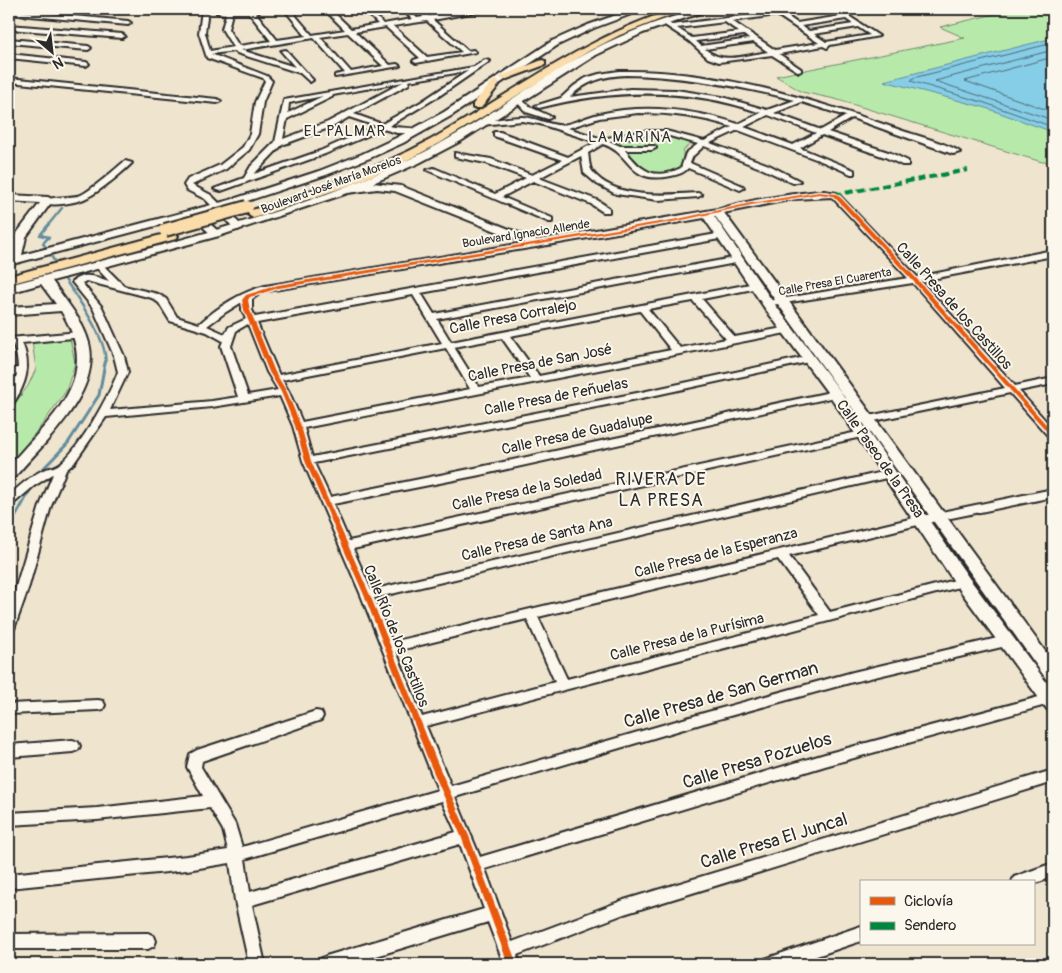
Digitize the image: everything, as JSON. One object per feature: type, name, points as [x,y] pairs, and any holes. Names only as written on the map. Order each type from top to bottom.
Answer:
[{"type":"main road","points":[[605,34],[647,9]]},
{"type":"main road","name":"Boulevard José María Morelos","points":[[483,107],[518,95],[624,21],[659,9]]},
{"type":"main road","name":"Boulevard José María Morelos","points":[[9,280],[335,178],[415,143],[483,107],[542,63],[573,45],[683,9]]},
{"type":"main road","points":[[483,107],[500,80],[542,63]]},
{"type":"main road","points":[[518,95],[558,74]]},
{"type":"main road","name":"Boulevard José María Morelos","points":[[11,265],[44,268]]},
{"type":"street","points":[[205,9],[202,32],[207,51],[214,60],[265,77],[269,81],[259,102],[254,134],[246,148],[223,167],[188,184],[190,188],[206,196],[238,227]]},
{"type":"street","points":[[287,9],[350,74]]},
{"type":"street","points":[[327,9],[388,67]]},
{"type":"street","points":[[405,9],[414,18]]},
{"type":"street","points":[[383,24],[414,18],[426,18],[447,11],[474,9]]},
{"type":"street","points":[[207,51],[489,9]]},
{"type":"street","name":"Boulevard José María Morelos","points":[[44,268],[75,244],[219,208],[282,188],[394,143],[418,131],[500,80],[542,50],[573,34],[641,9]]},
{"type":"street","points":[[558,74],[607,46],[664,22],[702,9]]},
{"type":"street","points":[[771,9],[827,46]]},
{"type":"street","points":[[672,28],[812,9]]},
{"type":"street","points":[[664,22],[691,40],[714,60],[725,61],[827,46],[873,38],[876,35],[834,9]]},
{"type":"street","points":[[367,10],[425,59]]},
{"type":"street","points":[[219,12],[254,11],[274,40]]},
{"type":"street","points":[[9,12],[128,23]]},
{"type":"street","points":[[229,12],[225,29],[241,54],[303,72]]},
{"type":"street","points":[[797,25],[848,17]]},
{"type":"street","points":[[416,61],[470,52],[426,18]]},
{"type":"street","points":[[726,20],[799,70]]},
{"type":"street","points":[[809,33],[860,25]]},
{"type":"street","points":[[9,26],[122,36]]},
{"type":"street","points":[[691,40],[744,33]]},
{"type":"street","points":[[68,62],[108,35]]},
{"type":"street","points":[[236,48],[312,35]]},
{"type":"street","points":[[700,48],[754,40]]},
{"type":"street","points":[[9,41],[88,48]]},
{"type":"street","points":[[259,60],[286,53],[310,80]]},
{"type":"street","points":[[9,56],[86,64]]},
{"type":"street","points":[[218,188],[323,153],[383,126],[432,99],[487,61]]},
{"type":"street","points":[[337,76],[397,66]]},
{"type":"street","points":[[279,143],[286,101],[477,68]]},
{"type":"street","points":[[563,100],[576,87],[596,77],[613,74],[652,74],[716,79],[783,94],[956,152]]},
{"type":"street","points":[[652,74],[652,91],[656,112]]},
{"type":"street","points":[[247,179],[254,168],[279,143],[319,129],[413,79]]},
{"type":"street","points":[[9,80],[217,101]]},
{"type":"street","points":[[522,119],[536,109],[563,100],[596,94],[652,91],[702,96],[758,110],[894,157],[905,163]]},
{"type":"street","points":[[284,117],[313,106],[338,92]]},
{"type":"street","points":[[518,95],[536,109],[566,126],[605,140],[619,148],[635,168],[648,174],[660,175],[681,171],[687,165],[687,160],[692,151],[783,94]]},
{"type":"street","name":"Boulevard José María Morelos","points":[[348,190],[440,149],[484,123],[518,95]]},
{"type":"street","points":[[695,140],[785,104],[802,100]]},
{"type":"street","points":[[773,101],[785,104]]},
{"type":"street","points":[[484,123],[522,119],[566,126],[608,114],[656,112],[699,116],[794,148],[836,164],[850,172]]},
{"type":"street","points":[[350,114],[400,131],[418,131]]},
{"type":"street","points":[[794,148],[851,116]]},
{"type":"street","points":[[342,118],[392,138],[394,143]]},
{"type":"street","points":[[496,197],[584,153],[605,140],[655,132],[695,140],[766,167],[796,181]]},
{"type":"street","points":[[497,134],[570,160]]},
{"type":"street","points":[[619,148],[652,148]]},
{"type":"street","points":[[584,153],[586,168],[600,182],[619,192],[658,198],[698,195]]},
{"type":"street","points":[[458,155],[483,159],[594,202],[606,210]]},
{"type":"street","points":[[9,206],[46,204],[85,196],[128,163]]},
{"type":"street","points":[[687,165],[740,188]]},
{"type":"street","name":"Boulevard Ignacio Allende","points":[[405,166],[400,174],[400,178],[414,188],[540,243]]},
{"type":"street","points":[[557,167],[586,168]]},
{"type":"street","points":[[431,170],[549,220]]},
{"type":"street","name":"Boulevard Ignacio Allende","points":[[348,190],[377,186],[397,188],[540,243]]},
{"type":"street","points":[[282,188],[272,196],[240,205],[237,211],[241,216],[248,218],[286,207],[298,208]]},
{"type":"street","points":[[9,289],[44,268],[94,265],[215,234],[348,190]]},
{"type":"street","name":"Boulevard Ignacio Allende","points":[[200,327],[225,307],[248,296],[278,287],[713,213],[819,193],[834,195]]},
{"type":"street","name":"Calle Presa de los Castillos","points":[[834,195],[915,280],[1053,435]]},
{"type":"street","points":[[9,198],[46,199],[46,204],[20,237],[11,265]]},
{"type":"street","name":"Calle Paseo de la Presa","points":[[713,213],[722,236],[755,286],[835,394],[964,582],[1051,701]]},
{"type":"street","name":"Calle Paseo de la Presa","points":[[713,213],[783,302],[1053,675]]},
{"type":"street","points":[[194,214],[215,234]]},
{"type":"street","points":[[170,220],[184,224],[192,229],[193,233],[189,240]]},
{"type":"street","points":[[244,399],[226,346],[227,339],[235,326],[252,320],[722,236]]},
{"type":"street","name":"Calle Presa El Cuarenta","points":[[768,304],[915,280],[1053,254]]},
{"type":"street","points":[[432,317],[738,260]]},
{"type":"street","points":[[94,265],[121,288]]},
{"type":"street","points":[[9,474],[55,422],[68,404],[79,386],[86,357],[80,335],[44,268]]},
{"type":"street","points":[[9,501],[30,483],[48,472],[61,468],[70,461],[97,424],[123,372],[119,356],[97,307],[77,282],[84,278],[89,278],[155,296],[163,302],[173,319],[200,327],[227,339]]},
{"type":"street","name":"Calle Presa Corralejo","points":[[277,378],[755,286]]},
{"type":"street","points":[[415,291],[476,390]]},
{"type":"street","points":[[248,296],[245,300],[252,320]]},
{"type":"street","points":[[695,297],[733,341]]},
{"type":"street","points":[[9,311],[64,307]]},
{"type":"street","points":[[642,308],[677,351]]},
{"type":"street","name":"Calle Río de los Castillos","points":[[252,320],[272,372],[284,392],[298,426],[308,461],[325,502],[346,546],[466,836],[510,957]]},
{"type":"street","name":"Calle Presa de San José","points":[[298,426],[788,330]]},
{"type":"street","points":[[504,334],[536,379]]},
{"type":"street","points":[[9,402],[17,391],[24,361],[12,341],[80,335]]},
{"type":"street","name":"Calle Presa de Peñuelas","points":[[308,461],[632,397],[810,359]]},
{"type":"street","points":[[9,372],[23,371]]},
{"type":"street","points":[[853,422],[1053,381]]},
{"type":"street","points":[[102,414],[180,408],[284,392]]},
{"type":"street","name":"Calle Presa de Guadalupe","points":[[325,502],[480,471],[835,394]]},
{"type":"street","name":"Calle Presa de la Soledad","points":[[346,546],[862,434]]},
{"type":"street","points":[[9,626],[24,582],[46,503],[61,468]]},
{"type":"street","name":"Calle Presa de Santa Ana","points":[[367,596],[891,474]]},
{"type":"street","name":"Calle Presa de la Esperanza","points":[[388,648],[922,520],[940,518],[1053,493]]},
{"type":"street","points":[[782,554],[827,617]]},
{"type":"street","name":"Calle Presa de la Purísima","points":[[418,722],[964,582]]},
{"type":"street","points":[[531,615],[563,685]]},
{"type":"street","name":"Calle Presa de San German","points":[[9,881],[187,863],[237,855],[843,680],[1006,641]]},
{"type":"street","name":"Calle Presa Pozuelos","points":[[476,865],[825,760],[1051,701]]},
{"type":"street","points":[[9,709],[98,705]]},
{"type":"street","points":[[258,964],[243,901],[237,855],[230,828],[194,767],[195,758],[316,716]]},
{"type":"street","points":[[9,750],[73,746]]},
{"type":"street","name":"Calle Presa El Juncal","points":[[510,957],[624,907],[1053,776]]},
{"type":"street","points":[[9,819],[98,814],[214,801]]},
{"type":"street","points":[[243,901],[466,836]]},
{"type":"street","points":[[1026,880],[1053,870]]},
{"type":"street","points":[[326,964],[493,913]]},
{"type":"street","points":[[771,964],[860,933]]},
{"type":"street","points":[[9,942],[148,941]]},
{"type":"green space","points":[[1016,9],[1053,9],[1053,166],[1047,161],[1042,162],[835,99],[802,92],[776,76],[965,38],[940,27]]},
{"type":"green space","points":[[649,134],[676,137],[691,142],[683,151],[683,165],[679,169],[668,173],[655,174],[643,172],[635,166],[619,142],[622,137]]},
{"type":"green space","points":[[70,338],[75,363],[66,391],[41,426],[9,464],[9,411],[28,386],[36,369],[32,341]]},
{"type":"water","points":[[1053,38],[1053,132],[983,107],[884,81]]},
{"type":"waterway","points":[[58,267],[43,243],[49,237],[40,235],[62,208]]},
{"type":"waterway","points":[[62,275],[97,331],[105,355],[105,363]]},
{"type":"waterway","points":[[39,473],[68,443],[99,395],[105,363]]},
{"type":"waterway","points":[[9,533],[12,523],[33,485]]},
{"type":"marked path","points":[[834,195],[968,170]]},
{"type":"cycle path","points":[[512,964],[465,836],[433,762],[367,595],[308,461],[298,426],[284,392],[272,372],[247,310],[245,300],[248,296],[278,287],[678,220],[751,204],[819,193],[834,195],[915,280],[1053,435]]},
{"type":"district","name":"EL PALMAR","points":[[345,131]]},
{"type":"district","name":"LA MARINA","points":[[630,137]]},
{"type":"district","name":"RIVERA DE LA PRESA","points":[[661,489]]}]
